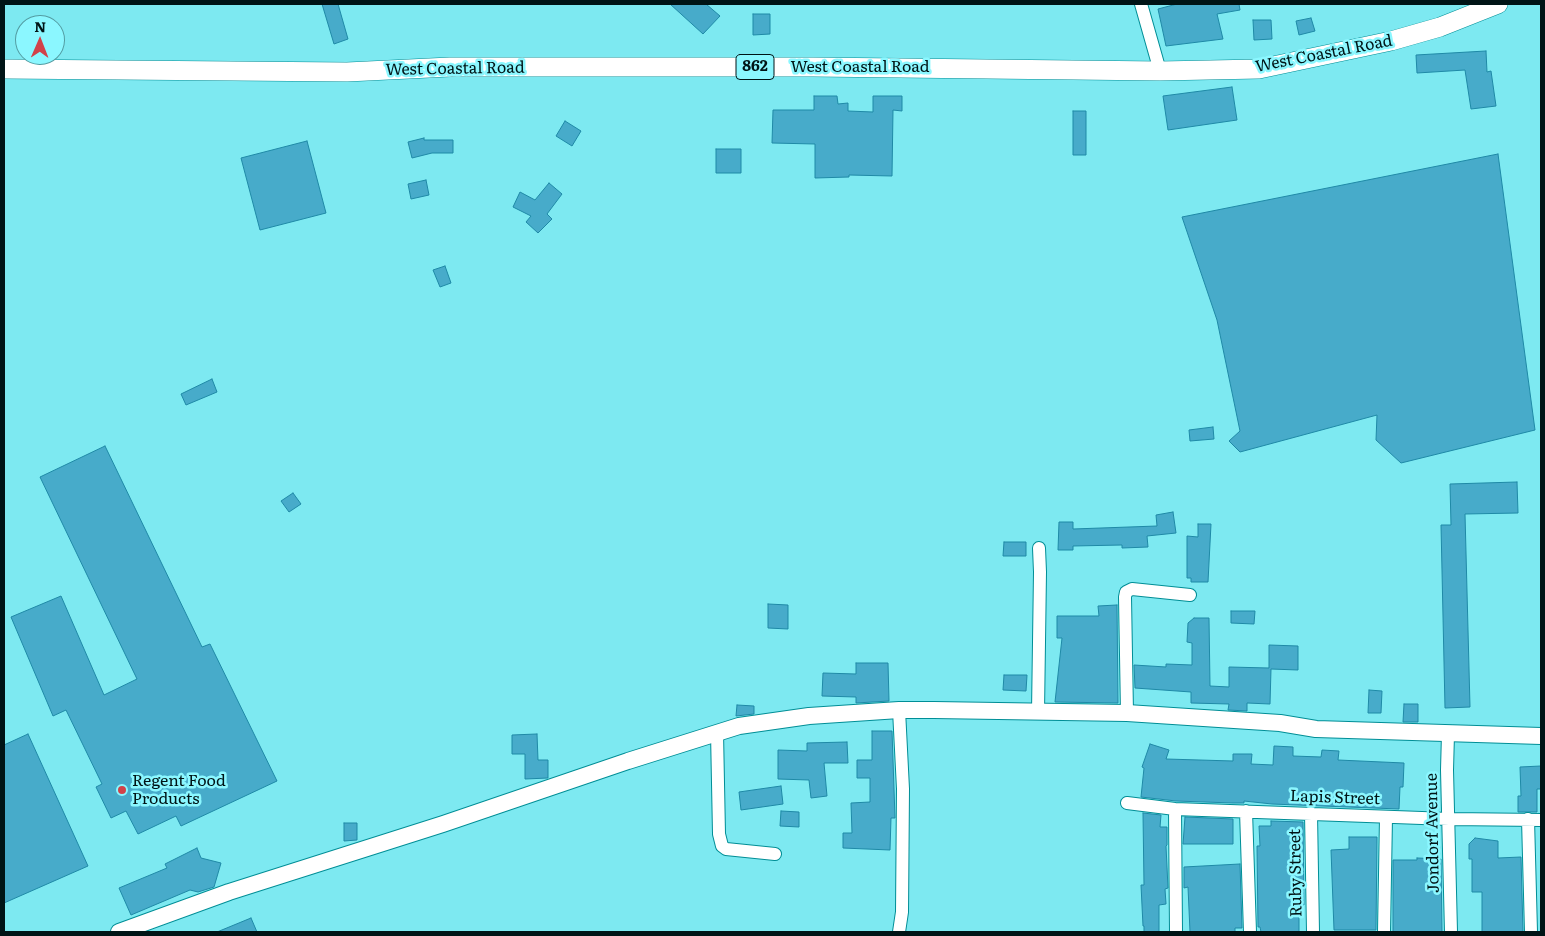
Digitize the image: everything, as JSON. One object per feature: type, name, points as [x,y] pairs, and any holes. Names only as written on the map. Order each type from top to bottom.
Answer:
[{"type":"main road","name":"West Coastal Road","points":[[4,69],[347,72],[450,67],[813,67],[1160,71],[1259,68],[1391,42],[1440,27],[1498,4]]},
{"type":"street","points":[[1141,4],[1160,71]]},
{"type":"street","points":[[1038,712],[1039,548]]},
{"type":"street","points":[[1127,713],[1126,592],[1132,589],[1190,595]]},
{"type":"street","points":[[899,710],[903,789],[902,912],[900,932]]},
{"type":"street","points":[[119,932],[229,892],[442,824],[718,732],[738,726],[809,716],[899,710],[1127,713],[1280,723],[1316,729],[1541,736]]},
{"type":"street","points":[[718,732],[719,834],[722,846],[726,849],[775,854]]},
{"type":"street","name":"Jondorf Avenue","points":[[1448,734],[1452,932]]},
{"type":"street","name":"Lapis Street","points":[[1127,803],[1175,809],[1449,819],[1535,820]]},
{"type":"street","points":[[1175,809],[1176,932]]},
{"type":"street","points":[[1246,811],[1250,932]]},
{"type":"street","name":"Ruby Street","points":[[1311,813],[1313,932]]},
{"type":"street","points":[[1384,932],[1386,817]]},
{"type":"street","points":[[1531,932],[1535,820]]},
{"type":"building","points":[[322,4],[338,4],[348,39],[334,44]]},
{"type":"building","points":[[670,4],[706,4],[720,16],[703,34]]},
{"type":"building","points":[[1177,4],[1239,4],[1240,10],[1217,14],[1223,39],[1166,46],[1158,9]]},
{"type":"building","points":[[753,14],[770,14],[770,34],[753,35]]},
{"type":"building","points":[[1311,18],[1315,31],[1299,35],[1296,21]]},
{"type":"building","points":[[1253,20],[1271,20],[1272,39],[1254,40]]},
{"type":"building","points":[[1486,51],[1487,72],[1491,71],[1496,106],[1471,109],[1465,70],[1417,73],[1416,55]]},
{"type":"building","points":[[1232,87],[1237,120],[1168,130],[1163,96]]},
{"type":"building","points":[[814,96],[837,96],[838,104],[848,103],[848,111],[873,112],[873,96],[902,96],[902,111],[893,110],[892,176],[849,175],[849,177],[815,178],[815,144],[772,143],[773,110],[814,110]]},
{"type":"building","points":[[1073,111],[1086,111],[1086,155],[1073,155]]},
{"type":"building","points":[[565,121],[581,131],[572,146],[556,136]]},
{"type":"building","points":[[424,138],[424,140],[453,140],[453,153],[432,153],[412,158],[408,142]]},
{"type":"building","points":[[307,141],[326,213],[260,230],[241,158]]},
{"type":"building","points":[[716,149],[741,149],[741,173],[716,173]]},
{"type":"building","points":[[1498,154],[1535,430],[1401,463],[1376,440],[1377,415],[1240,452],[1229,441],[1240,431],[1217,320],[1182,217]]},
{"type":"building","points":[[426,180],[429,195],[411,199],[408,184]]},
{"type":"building","points":[[549,183],[562,194],[547,214],[552,219],[538,233],[526,222],[531,216],[513,207],[520,192],[535,200]]},
{"type":"building","points":[[445,266],[451,283],[440,287],[433,270]]},
{"type":"building","points":[[212,379],[217,392],[186,405],[181,394]]},
{"type":"building","points":[[1213,427],[1214,439],[1190,441],[1189,430]]},
{"type":"building","points":[[105,446],[202,647],[210,644],[277,781],[181,826],[176,816],[138,834],[126,811],[111,818],[96,787],[102,784],[66,710],[53,716],[11,617],[61,596],[104,695],[137,679],[40,477]]},
{"type":"building","points":[[1517,482],[1518,513],[1465,514],[1470,707],[1445,708],[1441,525],[1451,525],[1450,484]]},
{"type":"building","points":[[293,493],[301,504],[289,512],[281,501]]},
{"type":"building","points":[[1173,512],[1176,533],[1147,536],[1148,547],[1122,548],[1122,545],[1073,546],[1073,550],[1058,550],[1059,522],[1073,522],[1073,529],[1157,526],[1156,515]]},
{"type":"building","points":[[1198,524],[1211,524],[1208,582],[1191,582],[1191,578],[1187,578],[1187,536],[1198,537]]},
{"type":"building","points":[[1004,542],[1026,542],[1026,556],[1003,556]]},
{"type":"building","points":[[768,604],[788,605],[788,629],[768,628]]},
{"type":"building","points":[[1117,605],[1118,703],[1055,702],[1062,638],[1057,638],[1057,616],[1099,616],[1098,606]]},
{"type":"building","points":[[1231,611],[1255,611],[1254,624],[1231,623]]},
{"type":"building","points":[[1194,618],[1209,618],[1210,686],[1229,687],[1229,667],[1269,668],[1269,645],[1298,646],[1298,670],[1271,669],[1270,704],[1247,703],[1247,711],[1228,710],[1229,704],[1191,703],[1191,692],[1135,688],[1134,665],[1166,667],[1166,664],[1192,665],[1192,643],[1187,642],[1188,623]]},
{"type":"building","points":[[856,663],[888,663],[889,701],[856,703],[856,697],[822,696],[823,673],[856,674]]},
{"type":"building","points":[[1004,675],[1027,675],[1026,691],[1003,690]]},
{"type":"building","points":[[1369,690],[1382,691],[1381,713],[1368,713]]},
{"type":"building","points":[[1404,704],[1418,704],[1418,722],[1403,722]]},
{"type":"building","points":[[737,705],[754,706],[754,714],[736,716]]},
{"type":"building","points":[[872,731],[892,731],[895,818],[891,818],[890,850],[843,848],[843,833],[852,833],[851,803],[870,802],[870,778],[857,778],[857,760],[872,760]]},
{"type":"building","points":[[28,734],[88,866],[4,903],[4,745]]},
{"type":"building","points":[[537,734],[538,760],[548,760],[548,778],[525,779],[525,754],[512,754],[512,735]]},
{"type":"building","points":[[847,742],[848,763],[824,763],[827,796],[811,798],[809,780],[778,779],[778,750],[807,751],[807,743]]},
{"type":"building","points":[[1150,744],[1169,750],[1166,759],[1233,761],[1233,754],[1252,754],[1251,764],[1273,765],[1274,746],[1293,747],[1293,756],[1321,757],[1322,750],[1339,751],[1338,760],[1404,763],[1403,787],[1400,787],[1399,809],[1272,804],[1244,801],[1244,803],[1233,803],[1176,801],[1141,797],[1144,768],[1142,767]]},
{"type":"building","points":[[1541,766],[1541,789],[1537,789],[1537,812],[1518,812],[1518,796],[1521,796],[1520,767]]},
{"type":"building","points":[[781,786],[783,804],[741,810],[739,792]]},
{"type":"building","points":[[781,811],[799,812],[799,827],[780,826]]},
{"type":"building","points":[[1143,813],[1161,815],[1160,827],[1167,827],[1168,888],[1165,889],[1166,904],[1159,905],[1159,932],[1144,932],[1143,926],[1141,885],[1144,885]]},
{"type":"building","points":[[1185,817],[1233,819],[1233,844],[1183,844]]},
{"type":"building","points":[[1271,821],[1303,822],[1304,905],[1299,905],[1299,932],[1261,932],[1260,927],[1258,927],[1257,846],[1260,846],[1259,826],[1271,826]]},
{"type":"building","points":[[344,823],[357,823],[357,840],[344,841]]},
{"type":"building","points":[[1349,837],[1377,837],[1376,930],[1334,930],[1331,850],[1349,849]]},
{"type":"building","points":[[1475,838],[1498,841],[1498,858],[1521,857],[1523,932],[1482,932],[1482,892],[1472,892],[1472,859],[1469,859],[1469,844]]},
{"type":"building","points":[[197,848],[201,858],[221,863],[214,887],[198,892],[190,890],[131,915],[119,888],[167,868],[165,864]]},
{"type":"building","points":[[1417,858],[1441,859],[1442,932],[1393,932],[1393,860],[1417,860]]},
{"type":"building","points":[[1240,864],[1242,928],[1235,928],[1235,932],[1190,932],[1188,887],[1184,888],[1184,867]]},
{"type":"building","points":[[251,918],[257,932],[217,932]]},
{"type":"place","name":"Regent Food Products","points":[[122,790]]}]
